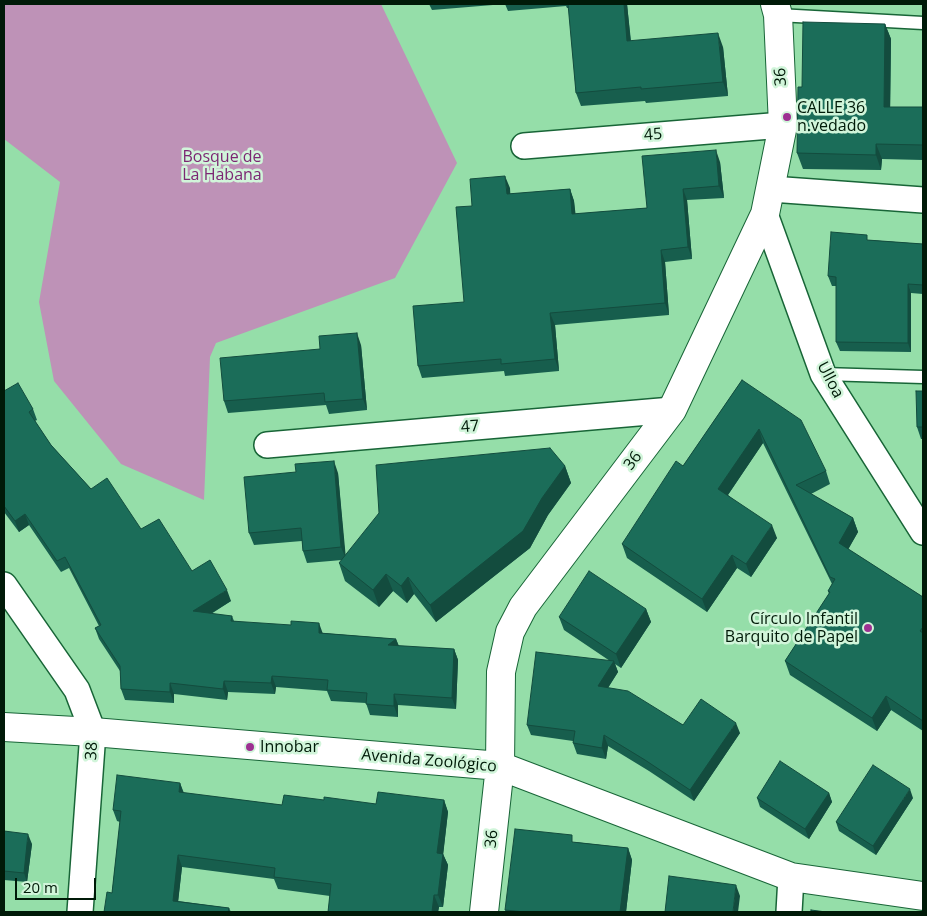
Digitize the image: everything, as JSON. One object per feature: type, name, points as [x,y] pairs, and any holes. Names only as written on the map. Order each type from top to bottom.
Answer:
[{"type":"street","name":"36","points":[[484,912],[500,766],[501,672],[510,632],[523,607],[672,410],[768,201],[783,125],[777,9]]},
{"type":"street","name":"45","points":[[524,146],[783,125]]},
{"type":"street","points":[[768,201],[923,200]]},
{"type":"street","name":"Ulloa","points":[[768,201],[823,374],[923,532]]},
{"type":"street","name":"47","points":[[267,445],[672,410]]},
{"type":"street","name":"38","points":[[4,585],[77,690],[93,732],[80,912]]},
{"type":"street","name":"Avenida Zoológico","points":[[4,727],[93,732],[500,766],[791,877],[923,896]]},
{"type":"street","points":[[789,912],[791,877]]},
{"type":"lane","points":[[777,9],[923,23]]},
{"type":"lane","points":[[823,374],[923,377]]},
{"type":"green space","name":"Bosque de La Habana","points":[[4,4],[381,4],[457,163],[395,278],[216,343],[210,357],[204,500],[121,464],[54,381],[39,302],[60,182],[4,139]]},
{"type":"building","points":[[568,4],[624,4],[627,41],[718,33],[723,82],[576,93]]},
{"type":"building","points":[[803,22],[885,24],[884,107],[923,107],[923,145],[876,144],[876,155],[797,153],[798,87],[802,87]]},
{"type":"building","points":[[716,150],[719,186],[683,189],[688,247],[661,250],[665,303],[550,313],[555,359],[501,364],[501,359],[418,366],[413,306],[464,302],[456,207],[472,206],[470,179],[505,176],[507,194],[570,189],[572,214],[647,208],[642,156]]},
{"type":"building","points":[[831,232],[867,235],[867,240],[923,244],[923,285],[908,284],[908,343],[836,342],[836,277],[828,276]]},
{"type":"building","points":[[357,333],[363,399],[325,402],[324,393],[224,401],[220,358],[320,349],[319,336]]},
{"type":"building","points":[[742,380],[801,420],[826,471],[796,485],[853,518],[839,543],[923,597],[923,627],[920,631],[923,633],[923,721],[886,696],[872,718],[785,661],[830,592],[828,591],[835,579],[830,577],[759,429],[718,489],[772,525],[746,564],[732,555],[702,599],[622,544],[676,461],[683,466]]},
{"type":"building","points":[[18,383],[33,409],[29,412],[51,445],[91,489],[107,478],[141,529],[159,519],[192,571],[210,560],[227,590],[193,611],[232,616],[231,621],[291,625],[291,621],[319,623],[319,633],[396,639],[388,645],[454,649],[452,698],[394,694],[394,706],[366,704],[367,693],[327,690],[328,680],[272,676],[271,683],[224,681],[223,689],[170,683],[170,692],[121,689],[120,666],[95,628],[101,625],[65,557],[57,561],[25,514],[15,521],[4,506],[4,391]]},
{"type":"building","points":[[916,391],[923,391],[923,427],[917,427]]},
{"type":"building","points":[[550,448],[565,466],[542,498],[523,531],[430,605],[408,577],[401,586],[386,574],[373,590],[339,563],[379,513],[376,465]]},
{"type":"building","points":[[334,461],[341,547],[303,551],[301,528],[249,533],[244,477],[296,472],[295,464]]},
{"type":"building","points":[[589,571],[646,609],[616,654],[559,617]]},
{"type":"building","points":[[536,652],[614,661],[598,686],[628,691],[683,725],[701,699],[736,723],[690,790],[604,735],[602,748],[573,743],[575,731],[527,725]]},
{"type":"building","points":[[780,761],[829,793],[805,829],[757,798]]},
{"type":"building","points":[[873,765],[910,789],[873,846],[836,822]]},
{"type":"building","points":[[117,775],[180,783],[179,792],[282,805],[284,795],[324,800],[324,797],[376,804],[378,792],[444,800],[437,853],[443,854],[438,895],[434,895],[432,912],[328,912],[331,884],[274,877],[275,868],[178,855],[173,901],[229,908],[228,912],[104,912],[107,892],[112,893],[121,811],[113,810]]},
{"type":"building","points":[[515,829],[572,835],[572,842],[628,848],[620,912],[525,912],[505,910]]},
{"type":"building","points":[[4,831],[28,834],[24,873],[4,871]]},
{"type":"building","points":[[669,876],[736,885],[733,912],[665,912]]},
{"type":"place","name":"CALLE 36 n.vedado","points":[[787,117]]},
{"type":"place","name":"Círculo Infantil Barquito de Papel","points":[[868,628]]},
{"type":"place","name":"Innobar","points":[[250,747]]}]
